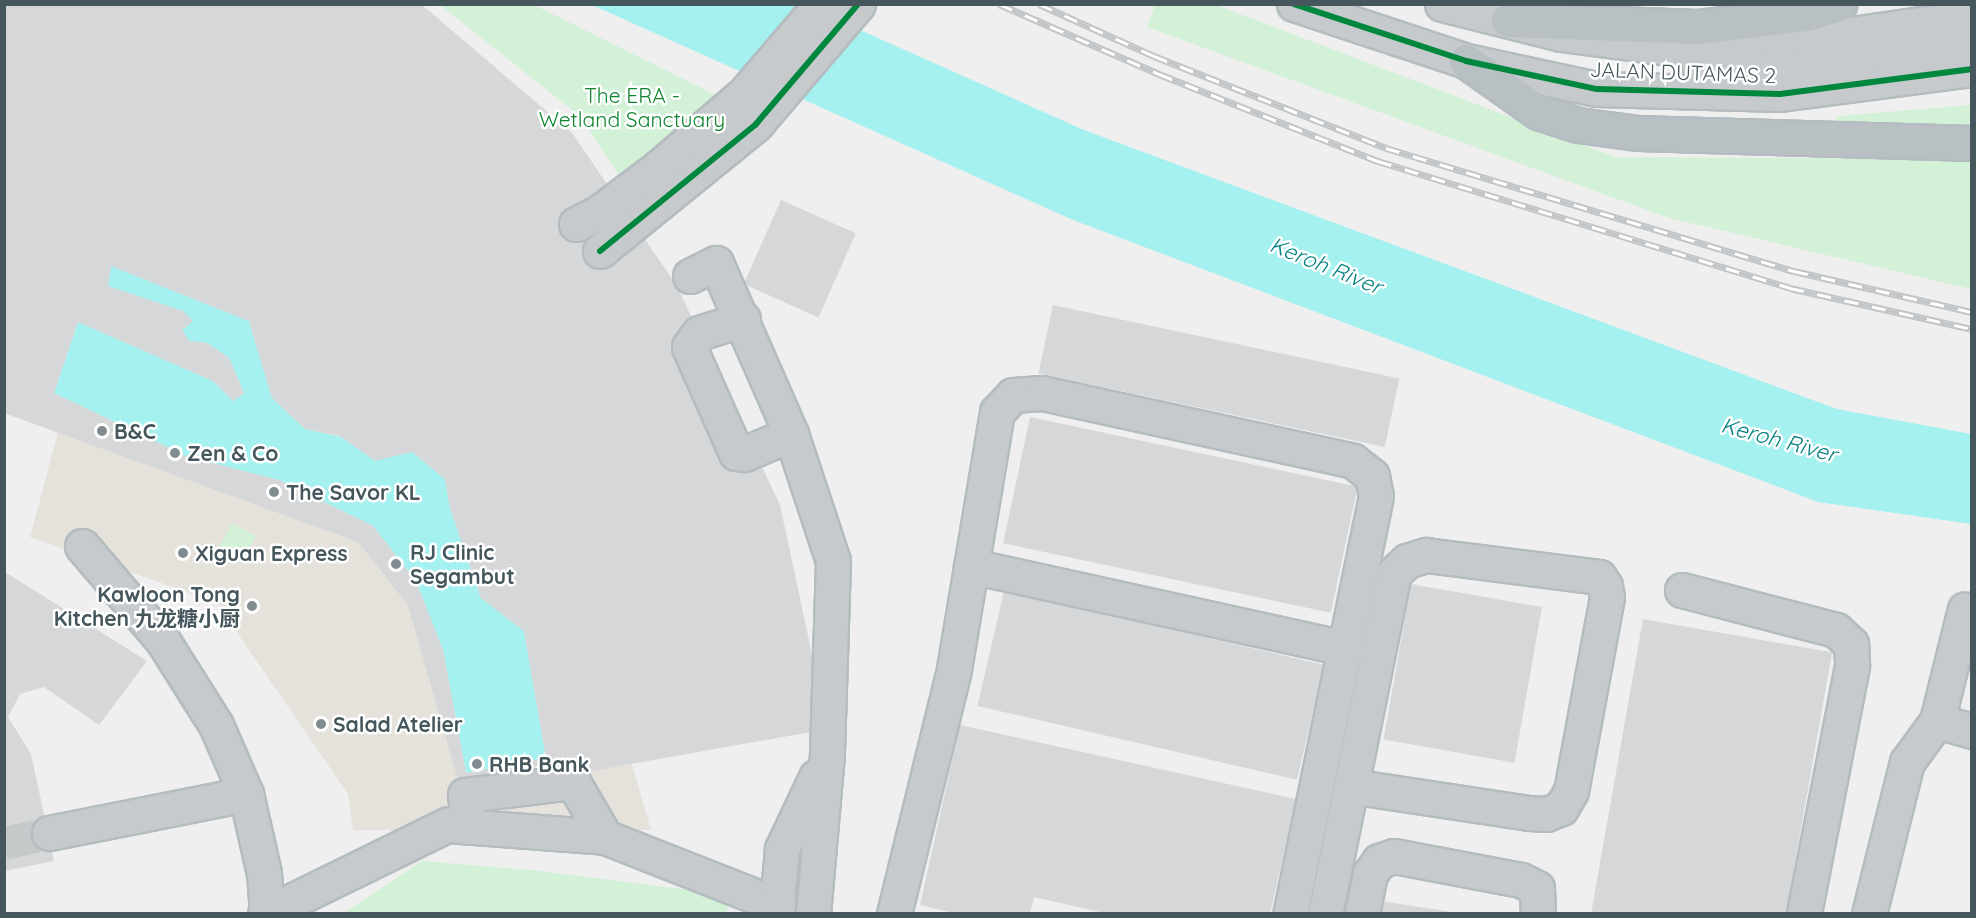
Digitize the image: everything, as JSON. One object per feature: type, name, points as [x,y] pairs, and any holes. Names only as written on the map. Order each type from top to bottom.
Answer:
[{"type":"highway","points":[[1508,20],[1687,38],[1807,14],[1839,4]]},
{"type":"highway","points":[[1466,60],[1538,112],[1578,125],[1638,133],[1971,143]]},
{"type":"street","points":[[600,251],[744,93],[821,4]]},
{"type":"street","points":[[576,224],[666,179],[756,124],[858,4]]},
{"type":"street","name":"JALAN DUTAMAS 2","points":[[1294,4],[1466,60],[1597,88],[1779,94],[1971,69]]},
{"type":"street","points":[[1442,4],[1508,20]]},
{"type":"street","name":"JALAN DUTAMAS 2","points":[[1687,38],[1775,45],[1948,20],[1971,12]]},
{"type":"street","points":[[1687,38],[1679,58],[1692,67],[1756,70],[1971,42]]},
{"type":"street","points":[[690,276],[716,263],[743,319],[791,434],[832,561],[827,754],[813,914]]},
{"type":"street","points":[[743,319],[699,333],[689,347],[736,453],[744,454],[791,434]]},
{"type":"street","points":[[894,914],[954,669],[997,412],[1012,395],[1042,393],[1353,461],[1372,476],[1376,496],[1347,649],[1290,914]]},
{"type":"street","points":[[82,546],[163,641],[216,725],[246,794],[264,873],[266,913],[447,825],[605,837],[777,909],[788,894],[794,848],[791,830],[827,754]]},
{"type":"street","points":[[1325,914],[1394,573],[1407,561],[1426,555],[1599,577],[1605,586],[1606,597],[1571,791],[1561,808],[1546,814],[1529,813],[1351,786]]},
{"type":"street","points":[[971,566],[1347,649]]},
{"type":"street","points":[[1682,590],[1836,630],[1851,644],[1852,666],[1804,914]]},
{"type":"street","points":[[1869,914],[1907,762],[1937,721],[1965,609]]},
{"type":"street","points":[[1937,721],[1971,731]]},
{"type":"street","points":[[468,827],[465,795],[573,782],[605,837]]},
{"type":"street","points":[[49,833],[246,794]]},
{"type":"street","points":[[1362,914],[1370,874],[1379,861],[1394,856],[1521,880],[1537,888],[1538,914]]},
{"type":"shaded area","points":[[128,170],[583,595],[651,830],[353,830],[348,794],[216,602],[30,537]]},
{"type":"green space","name":"The ERA - Wetland Sanctuary","points":[[440,5],[534,5],[724,99],[619,176],[582,118]]},
{"type":"green space","points":[[1155,5],[1216,5],[1615,157],[1971,159],[1971,289],[1669,218],[1147,27]]},
{"type":"green space","points":[[1971,105],[1971,133],[1835,129],[1837,116]]},
{"type":"green space","points":[[232,523],[256,536],[241,563],[217,550]]},
{"type":"green space","points":[[422,861],[531,870],[730,895],[726,914],[342,914]]},
{"type":"water","name":"Keroh River","points":[[592,5],[804,5],[1084,130],[1837,409],[1971,434],[1971,524],[1818,502],[1073,220]]},
{"type":"water","points":[[111,266],[249,321],[272,398],[305,429],[412,452],[445,479],[450,508],[481,598],[524,631],[546,758],[466,773],[443,650],[416,581],[373,526],[279,480],[188,457],[54,393],[78,322],[213,381],[233,401],[244,393],[229,358],[207,343],[189,341],[182,330],[193,321],[183,311],[108,286]]},
{"type":"building","points":[[4,4],[421,4],[572,133],[677,286],[780,505],[828,729],[462,794],[408,605],[358,542],[4,413]],"holes":[[[111,266],[249,321],[272,398],[305,429],[338,435],[375,461],[412,452],[445,479],[450,508],[481,598],[524,631],[546,758],[466,773],[443,650],[416,581],[373,526],[279,480],[188,457],[54,393],[78,322],[213,381],[233,401],[244,393],[229,358],[207,343],[189,341],[182,330],[193,321],[183,311],[108,286]]]},
{"type":"building","points":[[781,200],[856,233],[818,317],[744,284]]},
{"type":"building","points":[[1053,305],[1399,379],[1385,447],[1038,373]]},
{"type":"building","points":[[1030,417],[1358,487],[1331,613],[1003,543]]},
{"type":"building","points":[[5,572],[147,661],[99,725],[44,687],[20,694],[8,717],[31,754],[54,861],[5,871]]},
{"type":"building","points":[[1411,584],[1542,607],[1515,763],[1384,740]]},
{"type":"building","points":[[1004,591],[1324,665],[1297,780],[977,706]]},
{"type":"building","points":[[1643,619],[1832,652],[1786,914],[1591,913]]},
{"type":"building","points":[[960,725],[1296,799],[1270,914],[1109,914],[1034,897],[1030,914],[958,914],[920,905]]},
{"type":"building","points":[[1381,901],[1452,912],[1452,914],[1379,914]]},
{"type":"tunnel","points":[[4,843],[49,833]]},
{"type":"railway","points":[[999,4],[1159,74],[1378,161],[1790,288],[1972,329]]},
{"type":"railway","points":[[1039,4],[1154,56],[1386,148],[1794,271],[1972,312]]},
{"type":"cycle path","points":[[600,251],[756,124],[858,4]]},
{"type":"cycle path","points":[[1294,4],[1466,61],[1597,89],[1780,94],[1972,69]]},
{"type":"place","name":"B&C","points":[[102,431]]},
{"type":"place","name":"Zen & Co","points":[[175,453]]},
{"type":"place","name":"The Savor KL","points":[[274,492]]},
{"type":"place","name":"Xiguan Express","points":[[183,553]]},
{"type":"place","name":"RJ Clinic Segambut","points":[[396,564]]},
{"type":"place","name":"Kawloon Tong Kitchen 九龙糖小厨","points":[[252,606]]},
{"type":"place","name":"Salad Atelier","points":[[321,724]]},
{"type":"place","name":"RHB Bank","points":[[477,764]]}]
